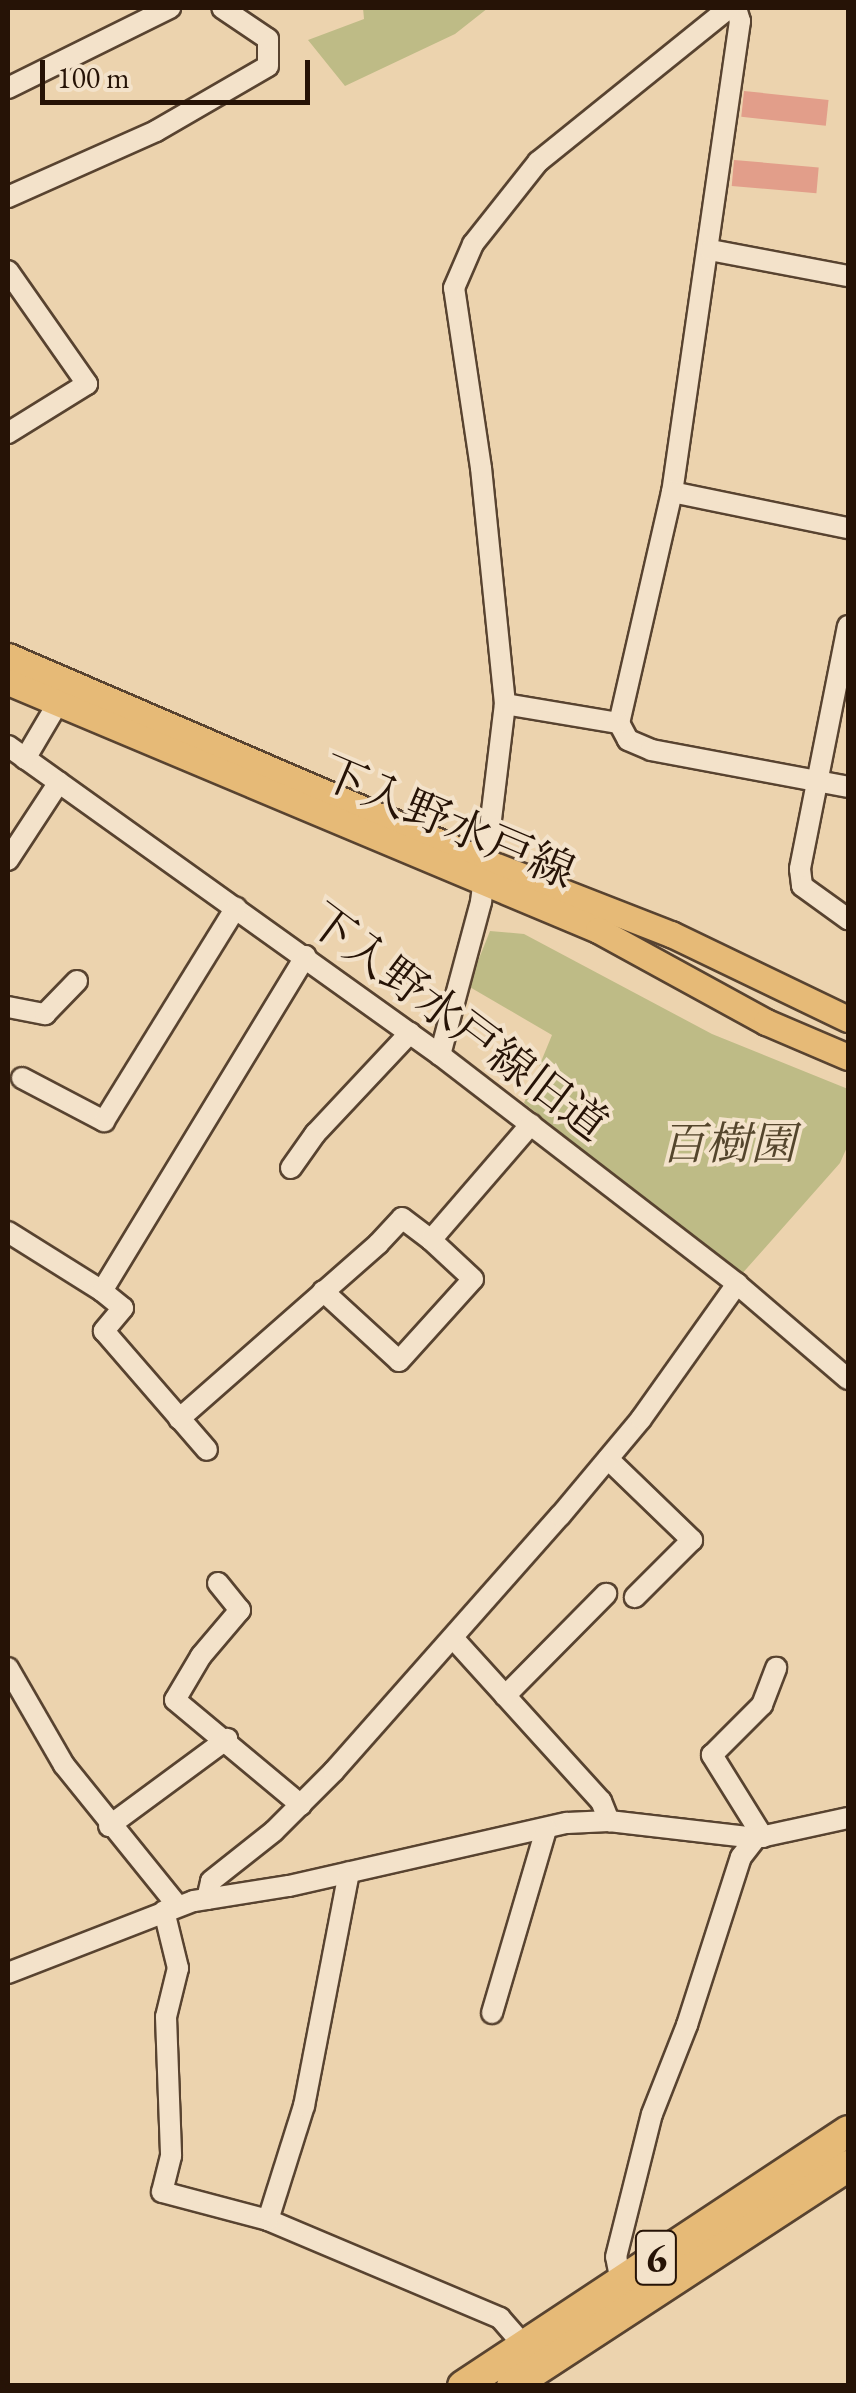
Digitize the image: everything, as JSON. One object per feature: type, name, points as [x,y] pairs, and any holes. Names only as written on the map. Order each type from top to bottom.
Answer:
[{"type":"highway","name":"6","points":[[464,2386],[848,2132]]},
{"type":"highway","name":"6","points":[[512,2386],[848,2166]]},
{"type":"main road","name":"下入野水戸線","points":[[8,656],[485,873],[766,1022],[848,1056]]},
{"type":"main road","name":"下入野水戸線","points":[[8,682],[485,873],[670,934],[848,1019]]},
{"type":"street","points":[[8,88],[170,8]]},
{"type":"street","points":[[8,197],[156,131],[268,66],[268,39],[222,8]]},
{"type":"street","points":[[440,1055],[485,873],[505,704],[481,468],[454,288],[473,244],[538,162],[732,8],[740,21],[710,250],[672,492],[619,723],[628,740],[651,750],[848,787]]},
{"type":"street","points":[[710,250],[848,276]]},
{"type":"street","points":[[8,271],[14,292],[87,384],[8,434]]},
{"type":"street","points":[[672,492],[848,528]]},
{"type":"street","points":[[848,626],[800,869],[802,886],[848,918]]},
{"type":"street","points":[[25,759],[58,703]]},
{"type":"street","points":[[505,704],[619,723]]},
{"type":"street","name":"下入野水戸線旧道","points":[[8,746],[440,1055],[737,1284],[848,1378]]},
{"type":"street","points":[[8,860],[59,782]]},
{"type":"street","points":[[22,1078],[104,1121],[236,906]]},
{"type":"street","points":[[102,1291],[306,956]]},
{"type":"street","points":[[8,1007],[45,1014],[77,981]]},
{"type":"street","points":[[291,1168],[316,1134],[410,1033]]},
{"type":"street","points":[[431,1240],[531,1124]]},
{"type":"street","points":[[179,1419],[402,1218],[473,1279],[399,1361],[323,1291]]},
{"type":"street","points":[[8,1232],[123,1308],[104,1332],[207,1450]]},
{"type":"street","points":[[207,1899],[211,1881],[301,1804],[453,1638],[608,1459],[737,1284]]},
{"type":"street","points":[[608,1459],[692,1540],[635,1598]]},
{"type":"street","points":[[218,1583],[240,1610],[201,1656],[175,1700],[227,1738],[301,1804]]},
{"type":"street","points":[[504,1696],[606,1594]]},
{"type":"street","points":[[453,1638],[601,1801],[609,1821]]},
{"type":"street","points":[[760,1838],[712,1755],[762,1705],[776,1668]]},
{"type":"street","points":[[11,1682],[64,1766],[171,1908],[178,1968],[166,2017],[172,2156],[162,2192],[268,2220],[500,2318],[524,2346]]},
{"type":"street","points":[[109,1826],[227,1738]]},
{"type":"street","points":[[8,1973],[171,1908],[546,1828],[609,1821],[760,1838],[848,1818]]},
{"type":"street","points":[[492,2013],[546,1828]]},
{"type":"street","points":[[621,2282],[616,2257],[652,2114],[687,2025],[742,1856],[760,1838]]},
{"type":"street","points":[[268,2220],[304,2106],[349,1872]]},
{"type":"green space","points":[[363,8],[488,8],[455,34],[345,86],[308,40],[364,19]]},
{"type":"green space","name":"百樹園","points":[[490,931],[524,934],[712,1034],[848,1089],[848,1145],[840,1163],[740,1276],[524,1103],[552,1035],[468,986]]},
{"type":"building","points":[[744,91],[829,100],[826,126],[741,117]]},
{"type":"building","points":[[734,160],[819,167],[816,193],[732,186]]}]
